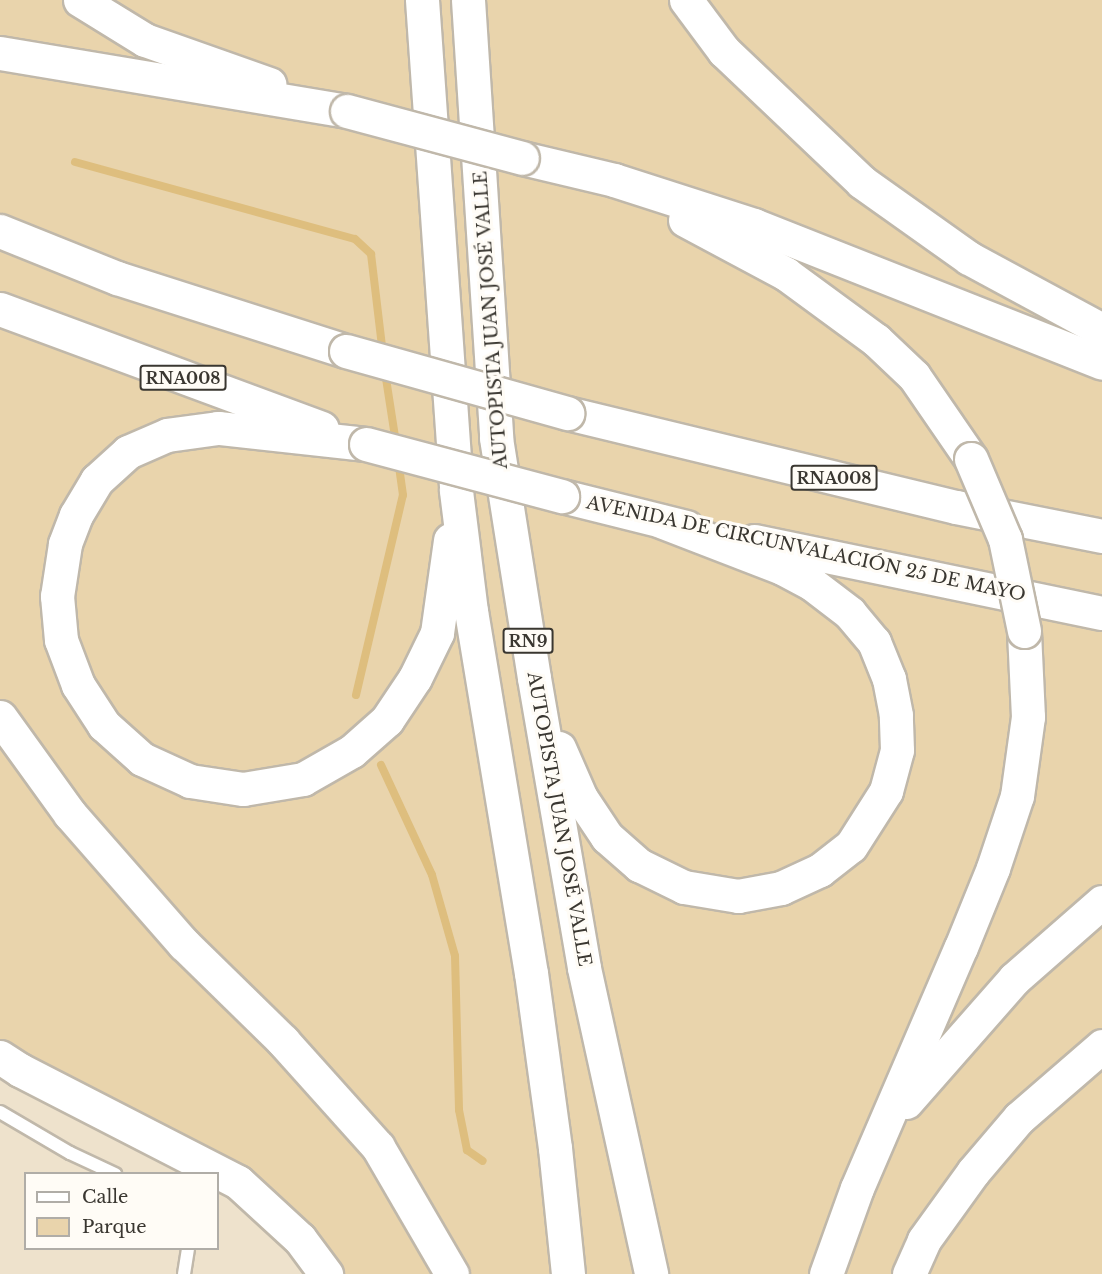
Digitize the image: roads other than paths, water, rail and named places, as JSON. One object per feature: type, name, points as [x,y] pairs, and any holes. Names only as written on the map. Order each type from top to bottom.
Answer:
[{"type":"main road","points":[[80,0],[145,40],[347,111],[614,180],[754,225],[1102,363]]},
{"type":"main road","name":"RN9","points":[[422,0],[456,491],[471,610],[531,973],[555,1148],[568,1274]]},
{"type":"main road","name":"AUTOPISTA JUAN JOSÉ VALLE","points":[[468,0],[496,438],[534,678],[585,968],[651,1274]]},
{"type":"main road","points":[[686,0],[724,51],[862,182],[969,258],[1102,330]]},
{"type":"main road","points":[[0,53],[347,111]]},
{"type":"main road","points":[[522,158],[690,222],[786,273],[876,340],[914,376],[971,459],[1005,539],[1024,632],[1028,717],[1017,796],[993,868],[962,947],[857,1188],[826,1274]]},
{"type":"main road","name":"RNA008","points":[[0,231],[117,278],[346,351],[567,413],[956,507],[1102,536]]},
{"type":"main road","name":"AVENIDA DE CIRCUNVALACIÓN 25 DE MAYO","points":[[0,309],[366,444],[663,522],[1102,613]]},
{"type":"main road","points":[[366,444],[218,428],[208,429],[167,435],[128,452],[97,480],[76,514],[65,544],[57,596],[61,640],[78,685],[104,725],[142,759],[190,782],[243,789],[303,779],[352,751],[387,720],[416,678],[437,633],[456,491]]},
{"type":"main road","points":[[534,678],[559,750],[581,798],[607,837],[639,865],[684,887],[738,896],[781,888],[820,870],[851,846],[886,791],[897,750],[896,715],[889,679],[874,642],[850,613],[812,584],[782,568],[663,522]]},
{"type":"main road","points":[[0,717],[70,814],[169,927],[283,1041],[378,1147],[452,1274]]},
{"type":"main road","points":[[884,1128],[1014,979],[1102,902]]},
{"type":"main road","points":[[909,1274],[924,1240],[973,1172],[1018,1118],[1102,1046]]},
{"type":"main road","points":[[0,1056],[20,1070],[219,1172]]},
{"type":"main road","points":[[219,1172],[238,1182],[300,1239],[326,1274]]},
{"type":"lane","points":[[0,1112],[70,1153],[113,1172]]},
{"type":"lane","points":[[184,1274],[188,1250]]},
{"type":"waterway","points":[[75,162],[355,239],[371,254],[383,354]]},
{"type":"waterway","points":[[385,372],[396,443]]},
{"type":"waterway","points":[[356,695],[403,495],[398,461]]},
{"type":"waterway","points":[[381,765],[432,875],[455,956],[459,1110],[467,1150],[483,1161]]}]
